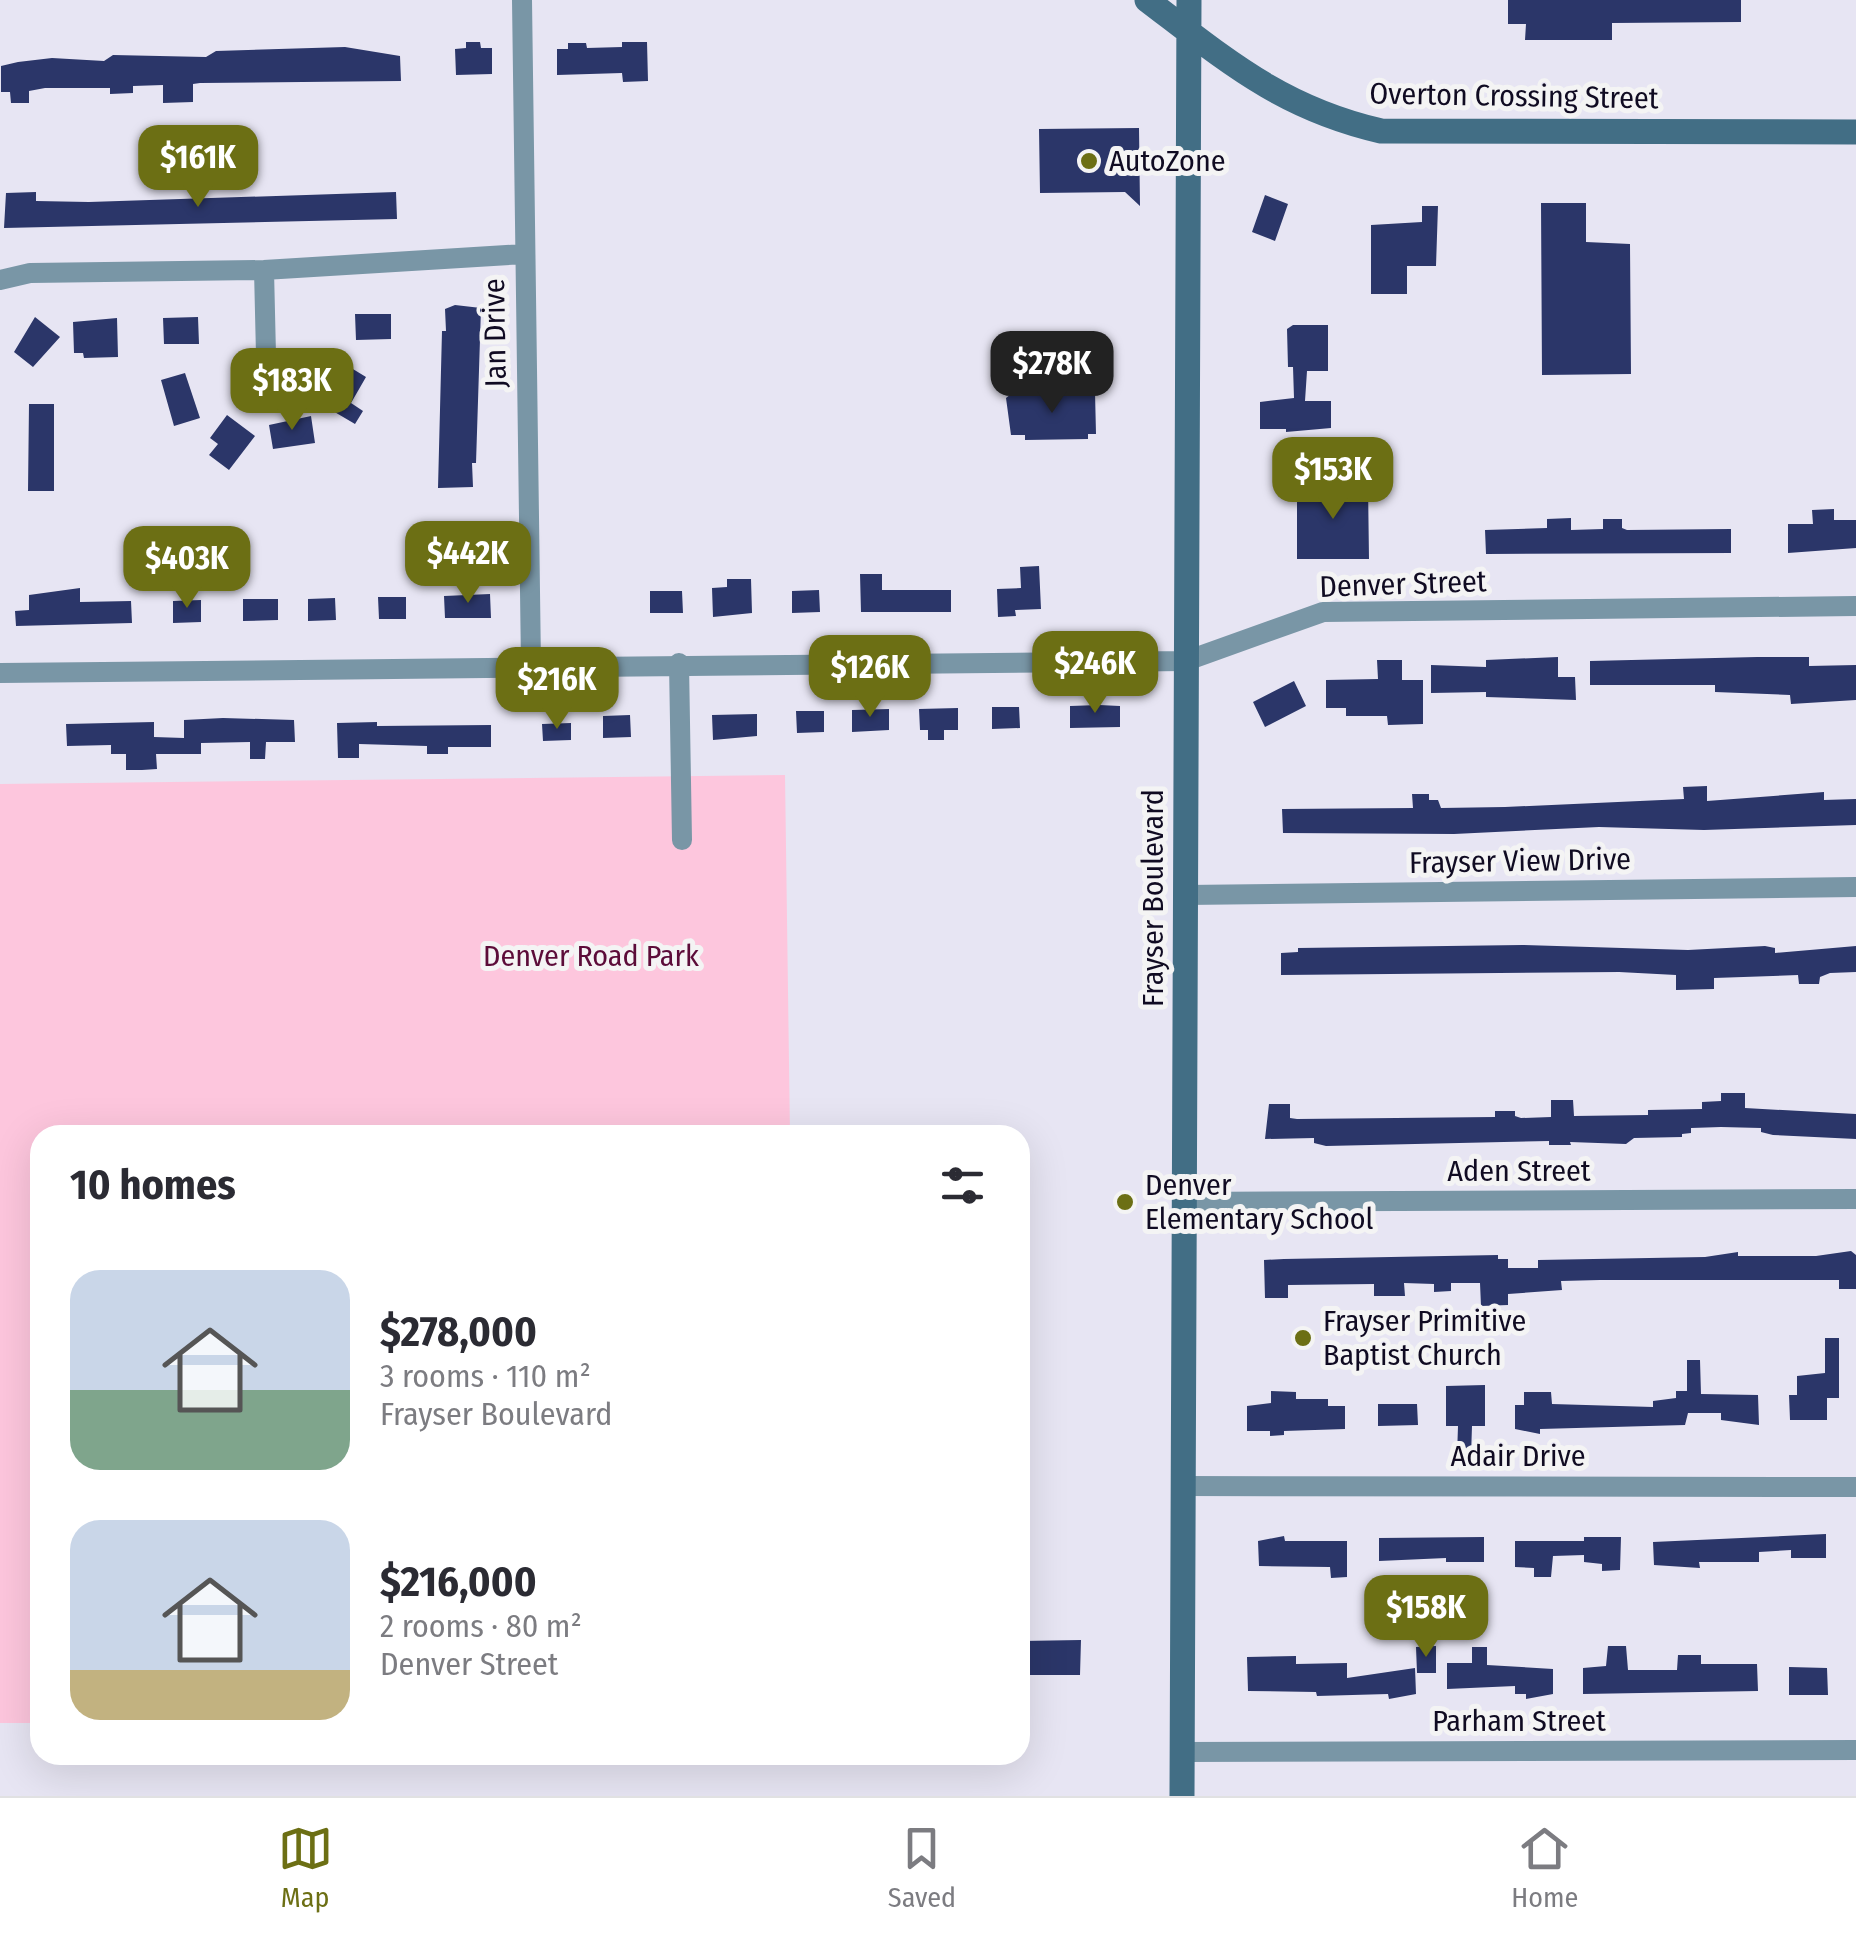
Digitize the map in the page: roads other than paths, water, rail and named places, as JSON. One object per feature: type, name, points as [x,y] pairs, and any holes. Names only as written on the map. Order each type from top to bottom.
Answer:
[{"type":"main road","name":"Overton Crossing Street","points":[[1148,0],[1248,78],[1292,102],[1346,123],[1381,131],[1856,132]]},
{"type":"main road","name":"Frayser Boulevard","points":[[1182,1796],[1188,0]]},
{"type":"street","name":"Jan Drive","points":[[522,0],[531,665]]},
{"type":"street","points":[[0,280],[30,273],[264,270],[524,254]]},
{"type":"street","points":[[264,270],[266,355]]},
{"type":"street","name":"Denver Street","points":[[0,673],[1186,660],[1324,612],[1856,606]]},
{"type":"street","points":[[679,663],[682,840]]},
{"type":"street","name":"Frayser View Drive","points":[[1186,895],[1856,888]]},
{"type":"street","name":"Aden Street","points":[[1183,1202],[1856,1199]]},
{"type":"street","name":"Adair Drive","points":[[1181,1486],[1856,1487]]},
{"type":"street","name":"Parham Street","points":[[1182,1752],[1856,1750]]},
{"type":"place","name":"AutoZone","points":[[1089,161]]},
{"type":"place","name":"Denver Elementary School","points":[[1125,1202]]},
{"type":"place","name":"Frayser Primitive Baptist Church","points":[[1303,1338]]},
{"type":"park label","name":"Denver Road Park","points":[[591,956]]}]
